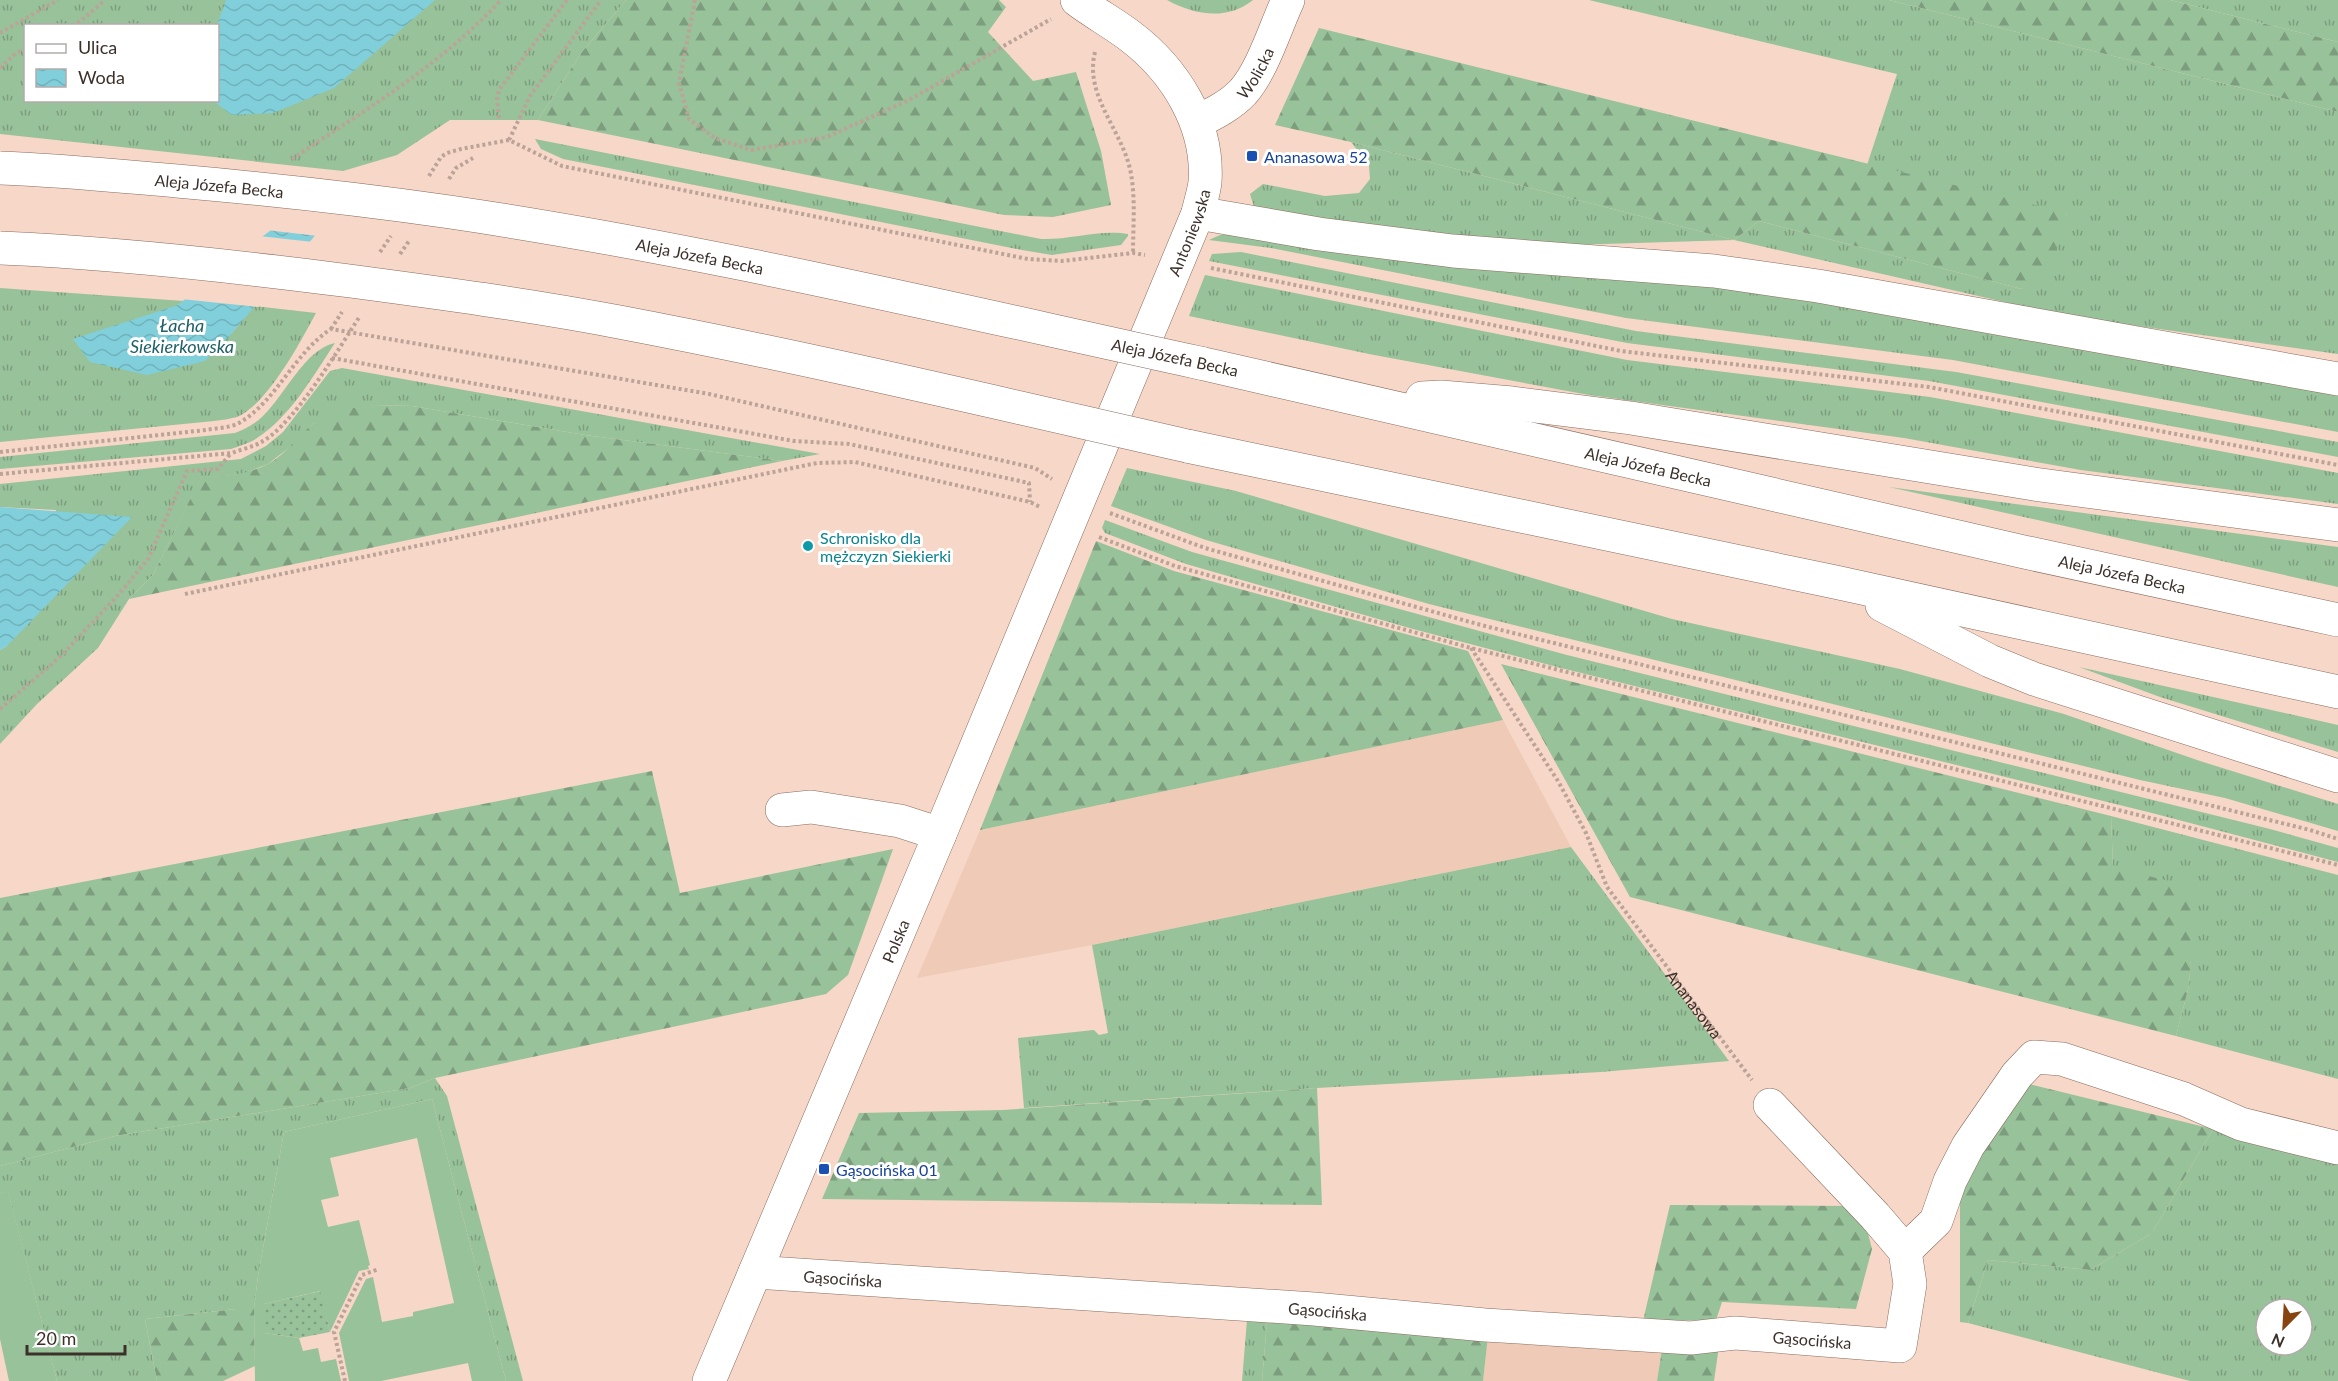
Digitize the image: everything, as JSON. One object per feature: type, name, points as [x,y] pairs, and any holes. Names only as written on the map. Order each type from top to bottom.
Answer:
[{"type":"main road","name":"Wolicka","points":[[1197,122],[1219,111],[1242,93],[1254,76],[1288,0]]},
{"type":"main road","name":"Antoniewska","points":[[1078,1],[1130,36],[1153,56],[1174,80],[1197,122],[1205,157],[1205,184],[1198,213],[1081,511]]},
{"type":"main road","name":"Aleja Józefa Becka","points":[[0,168],[269,189],[451,212],[648,246],[862,289],[1370,400],[2013,549],[2338,620]]},
{"type":"main road","points":[[1198,213],[1319,234],[1453,251],[1714,271],[1818,286],[2338,379]]},
{"type":"main road","points":[[0,248],[250,268],[438,292],[617,322],[849,369],[1187,446],[1835,582],[2338,692]]},
{"type":"main road","points":[[1370,400],[1441,398],[1524,404],[1642,420],[2034,484],[2338,525]]},
{"type":"main road","name":"Polska","points":[[709,1381],[940,834],[1081,511]]},
{"type":"main road","points":[[1835,582],[1990,661],[2034,679],[2338,776]]},
{"type":"main road","points":[[782,810],[811,807],[900,821],[940,834]]},
{"type":"main road","points":[[1770,1105],[1905,1251],[1936,1221],[1950,1181],[1968,1146],[2015,1077],[2034,1056],[2062,1059],[2184,1099],[2241,1124],[2338,1148]]},
{"type":"main road","name":"Gąsocińska","points":[[755,1272],[1302,1308],[1496,1326],[1691,1338],[1735,1333],[1900,1346],[1910,1284],[1905,1251]]},
{"type":"path","points":[[0,33],[58,0]]},
{"type":"path","points":[[75,24],[105,0]]},
{"type":"path","points":[[288,162],[414,78],[476,27],[501,0]]},
{"type":"path","points":[[499,118],[497,97],[499,90],[567,0]]},
{"type":"path","points":[[509,140],[530,96],[601,0]]},
{"type":"path","points":[[695,0],[679,83],[688,119],[715,138],[751,150],[827,138],[909,100],[1078,1]]},
{"type":"path","points":[[1098,45],[1092,63],[1092,73],[1098,95],[1130,168],[1133,253]]},
{"type":"path","points":[[0,68],[16,53],[24,50]]},
{"type":"path","points":[[461,148],[509,140],[562,166],[1028,259],[1062,261],[1133,253],[1154,257]]},
{"type":"path","points":[[1203,266],[1621,351],[1929,387],[2338,465]]},
{"type":"path","points":[[0,452],[206,430],[237,424],[257,410],[309,346],[331,328],[709,394],[1035,468],[1048,475],[1081,511],[1175,566],[1471,648],[2338,865]]},
{"type":"path","points":[[0,474],[232,453],[263,441],[286,422],[332,358],[794,441],[849,444],[1029,483],[1030,502]]},
{"type":"path","points":[[0,709],[61,656],[120,593],[148,559],[187,471],[218,469],[232,453]]},
{"type":"path","points":[[185,594],[817,463],[855,462],[1030,502],[1081,511],[1480,625],[1939,737],[2338,839]]},
{"type":"path","name":"Ananasowa","points":[[1471,648],[1558,781],[1586,833],[1607,887],[1770,1105]]},
{"type":"path","points":[[345,1381],[334,1332],[362,1275],[379,1269]]},
{"type":"shaded area","points":[[1503,720],[1571,847],[1092,945],[917,978],[980,830]]},
{"type":"shaded area","points":[[1488,1336],[1663,1343],[1657,1381],[1483,1381]]},
{"type":"green space","points":[[0,0],[626,0],[581,53],[538,120],[450,120],[397,155],[343,171],[0,134]]},
{"type":"green space","points":[[626,0],[999,0],[1006,7],[988,32],[1033,81],[1076,72],[1101,151],[1111,205],[1053,217],[1004,215],[538,120],[581,53]]},
{"type":"green space","points":[[1167,0],[1253,0],[1232,11],[1210,14],[1188,9]]},
{"type":"green space","points":[[1589,0],[1889,0],[2338,112],[2338,354],[2066,316],[1734,240],[1759,221],[2022,289],[2067,214],[1867,165],[1897,74]]},
{"type":"green space","points":[[1889,0],[2170,0],[2338,42],[2338,112]]},
{"type":"green space","points":[[2170,0],[2338,0],[2338,42]]},
{"type":"green space","points":[[1319,28],[2067,213],[2055,256],[2022,289],[1759,221],[1734,240],[1351,142],[1275,125]]},
{"type":"green space","points":[[535,139],[1041,239],[1107,233],[1128,234],[1128,236],[1121,245],[1052,255],[563,159],[541,149]]},
{"type":"green space","points":[[1351,142],[1734,240],[1570,245],[1456,235],[1348,222],[1254,207],[1250,194],[1263,184],[1325,196],[1359,193],[1370,179],[1369,165]]},
{"type":"green space","points":[[1235,233],[1695,284],[1909,314],[2032,336],[2338,395],[2338,432],[1953,360],[1626,318],[1271,248],[1209,240],[1220,235]]},
{"type":"green space","points":[[1241,252],[1636,331],[1956,372],[2338,442],[2338,457],[1929,381],[1627,343],[1209,261],[1212,254]]},
{"type":"green space","points":[[1205,275],[1627,360],[1930,397],[2338,473],[2338,504],[2081,470],[1904,438],[1589,395],[1369,354],[1189,316]]},
{"type":"green space","points":[[0,288],[184,301],[178,305],[231,334],[254,306],[316,313],[271,386],[260,400],[237,417],[0,442]]},
{"type":"green space","points":[[335,343],[310,382],[280,419],[254,440],[231,449],[0,469],[0,457],[235,433],[260,419],[305,363],[324,347]]},
{"type":"green space","points":[[342,368],[820,454],[782,461],[585,435],[412,406],[374,405],[314,423],[295,443],[268,464],[243,474],[201,478],[153,575],[129,599],[98,648],[37,704],[0,744],[0,650],[7,646],[56,510],[0,507],[0,484],[241,459],[266,446],[283,432],[330,371]]},
{"type":"green space","points":[[374,405],[412,406],[585,435],[782,461],[129,599],[153,575],[201,477],[235,474],[260,468],[281,455],[320,419],[342,410]]},
{"type":"green space","points":[[1127,468],[1236,491],[1672,619],[1900,669],[2064,714],[2200,761],[2338,804],[2338,831],[2225,798],[2140,780],[1429,604],[1206,540],[1111,506]]},
{"type":"green space","points":[[1889,487],[2338,547],[2338,587]]},
{"type":"green space","points":[[1105,520],[1192,552],[1567,655],[2270,829],[2338,848],[2338,862],[2152,813],[1561,668],[1413,629],[1186,564],[1105,533],[1102,528]]},
{"type":"green space","points":[[1096,541],[1174,571],[1468,651],[1503,720],[980,830]]},
{"type":"green space","points":[[1501,664],[2111,816],[2113,867],[2196,888],[2189,986],[2176,1036],[1630,897]]},
{"type":"green space","points":[[2079,667],[2338,725],[2338,752],[2160,697]]},
{"type":"green space","points":[[652,771],[680,893],[893,849],[848,975],[826,994],[435,1078],[410,1088],[115,1136],[0,1166],[0,898]]},
{"type":"green space","points":[[2111,816],[2338,875],[2338,1079],[2176,1036],[2189,986],[2191,949],[2113,867]]},
{"type":"green space","points":[[1571,847],[1729,1061],[1601,1072],[1024,1108],[1018,1038],[1094,1030],[1099,1035],[1108,1033],[1092,945]]},
{"type":"green space","points":[[435,1078],[447,1096],[523,1381],[506,1381],[432,1099],[284,1132],[254,1309],[145,1319],[157,1381],[57,1381],[8,1192],[0,1193],[0,1166],[115,1136],[410,1088]]},
{"type":"green space","points":[[2029,1084],[2213,1129],[2152,1233],[2090,1270],[1988,1260],[1968,1323],[1960,1322],[1960,1184]]},
{"type":"green space","points":[[1317,1088],[1322,1205],[822,1199],[859,1113],[1003,1110]]},
{"type":"green space","points":[[432,1099],[506,1381],[472,1381],[468,1363],[381,1381],[349,1381],[339,1333],[366,1279],[373,1277],[382,1322],[413,1316],[413,1312],[454,1303],[417,1138],[330,1158],[339,1196],[321,1200],[328,1227],[359,1220],[370,1265],[369,1269],[359,1271],[330,1332],[320,1291],[264,1304],[264,1333],[299,1338],[303,1351],[318,1348],[321,1362],[336,1359],[341,1381],[255,1381],[254,1309],[284,1132]]},
{"type":"green space","points":[[2213,1129],[2338,1160],[2338,1381],[2190,1381],[1968,1323],[1988,1260],[2090,1270],[2152,1233]]},
{"type":"green space","points":[[8,1191],[57,1381],[9,1381],[0,1339],[0,1193]]},
{"type":"green space","points":[[1670,1205],[1853,1206],[1865,1222],[1872,1249],[1856,1309],[1722,1302],[1716,1320],[1643,1321]]},
{"type":"green space","points":[[321,1291],[330,1332],[299,1338],[264,1333],[264,1304]]},
{"type":"green space","points":[[254,1309],[255,1366],[223,1381],[157,1381],[145,1319]]},
{"type":"green space","points":[[1247,1320],[1267,1322],[1262,1381],[1242,1381]]},
{"type":"green space","points":[[1267,1322],[1488,1336],[1483,1381],[1262,1381]]},
{"type":"green space","points":[[1663,1343],[1719,1346],[1714,1381],[1657,1381]]},
{"type":"water","points":[[226,0],[435,0],[334,88],[273,113],[232,115],[214,102],[219,102],[217,24]]},
{"type":"water","name":"Łacha Siekierkowska","points":[[342,176],[336,211],[231,334],[205,361],[147,375],[90,362],[73,339],[178,305],[246,249]]},
{"type":"water","points":[[0,507],[132,517],[7,646],[0,650]]},
{"type":"pier","points":[[340,173],[345,176],[339,212],[318,236],[266,230]]},
{"type":"pier","points":[[259,236],[313,242],[258,307],[181,299]]},
{"type":"place","name":"Ananasowa 52","points":[[1252,156]]},
{"type":"place","name":"Schronisko dla mężczyzn Siekierki","points":[[808,546]]},
{"type":"place","name":"Gąsocińska 01","points":[[824,1169]]}]
